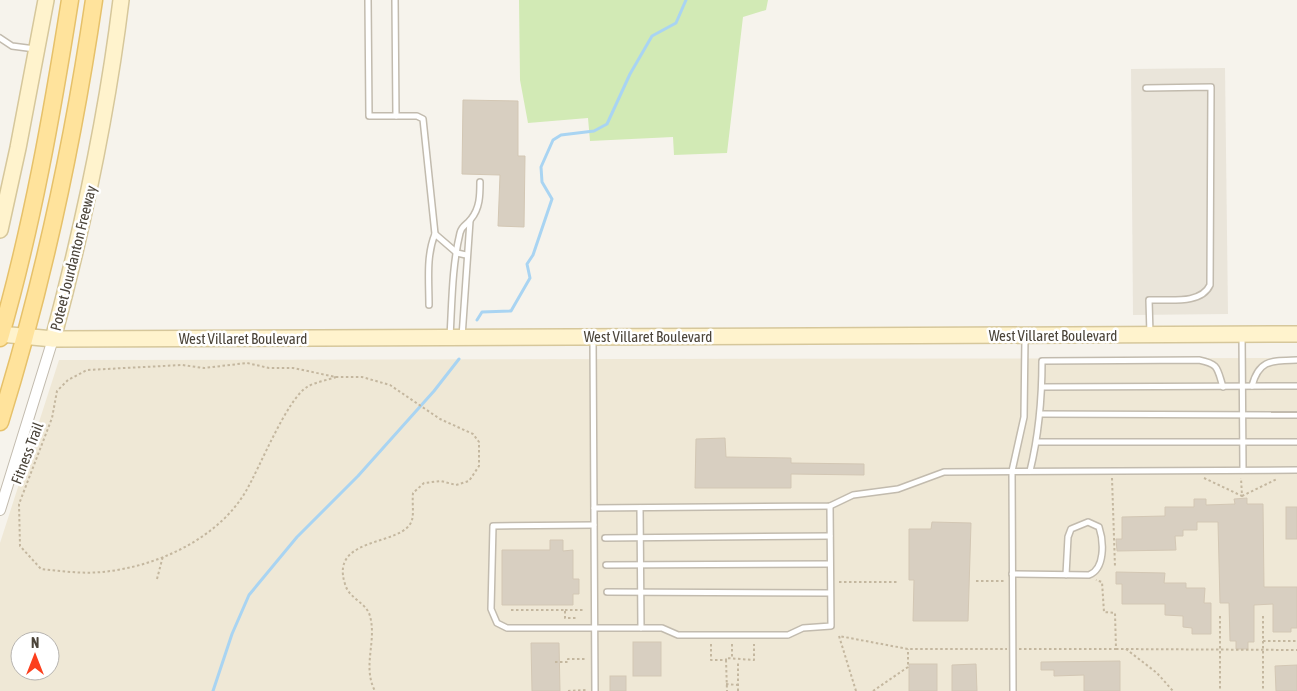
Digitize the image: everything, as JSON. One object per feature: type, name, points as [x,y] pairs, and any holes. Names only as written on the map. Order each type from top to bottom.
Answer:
[{"type":"main road","points":[[0,335],[49,132],[70,0]]},
{"type":"main road","name":"Poteet Jourdanton Freeway","points":[[0,422],[26,336],[64,177],[94,0]]},
{"type":"street","points":[[0,230],[46,0]]},
{"type":"street","name":"Poteet Jourdanton Freeway","points":[[0,510],[53,339],[81,236],[114,62],[121,0]]},
{"type":"street","name":"West Villaret Boulevard","points":[[0,335],[53,339],[1297,334]]},
{"type":"lane","points":[[368,0],[368,116],[417,116],[424,119],[435,234],[431,244],[428,266],[429,306]]},
{"type":"lane","points":[[395,0],[396,116]]},
{"type":"lane","points":[[0,38],[12,46],[37,50]]},
{"type":"lane","points":[[1146,88],[1211,87],[1210,285],[1208,291],[1192,299],[1149,300],[1150,335]]},
{"type":"lane","points":[[456,337],[470,221],[479,203],[480,182]]},
{"type":"lane","points":[[456,337],[456,253],[460,231],[464,224],[470,221]]},
{"type":"lane","points":[[435,234],[456,253],[466,255]]},
{"type":"lane","points":[[1242,334],[1243,470]]},
{"type":"lane","points":[[1013,691],[1012,471],[1024,417],[1025,335]]},
{"type":"lane","points":[[592,336],[595,690]]},
{"type":"lane","points":[[1030,471],[1041,414],[1042,361],[1199,360],[1213,363],[1217,368],[1223,387]]},
{"type":"lane","points":[[1252,386],[1255,374],[1262,366],[1273,360],[1297,360]]},
{"type":"lane","points":[[1042,387],[1297,386]]},
{"type":"lane","points":[[1041,414],[1297,415]]},
{"type":"lane","points":[[1037,442],[1297,442]]},
{"type":"lane","points":[[594,508],[830,506],[853,495],[898,489],[944,472],[1297,470]]},
{"type":"lane","points":[[594,525],[493,526],[492,609],[498,623],[507,628],[662,628],[678,635],[788,635],[803,628],[831,626],[830,506]]},
{"type":"lane","points":[[640,508],[641,628]]},
{"type":"lane","points":[[1012,574],[1066,575],[1088,575],[1096,573],[1101,566],[1101,533],[1099,527],[1088,522],[1071,529],[1068,537],[1066,575]]},
{"type":"lane","points":[[605,538],[830,536]]},
{"type":"lane","points":[[606,565],[830,564]]},
{"type":"lane","points":[[607,592],[830,593]]},
{"type":"path","name":"Fitness Trail","points":[[336,377],[307,387],[290,405],[245,493],[226,518],[199,538],[150,563],[102,572],[41,569],[20,546],[19,504],[52,418],[57,391],[68,380],[87,370],[182,365],[204,368],[247,363],[269,368],[293,368],[336,377],[362,377],[390,385],[440,419],[473,434],[479,442],[479,466],[469,481],[463,483],[456,485],[441,481],[424,483],[413,494],[412,520],[407,527],[394,535],[362,546],[350,554],[344,566],[344,583],[351,597],[365,606],[370,615],[368,666],[370,682],[375,691]]},
{"type":"path","points":[[1111,470],[1112,543],[1115,543],[1115,568]]},
{"type":"path","points":[[1204,478],[1242,496]]},
{"type":"path","points":[[1241,478],[1242,496]]},
{"type":"path","points":[[1242,496],[1279,478]]},
{"type":"path","points":[[157,579],[163,556]]},
{"type":"path","points":[[1088,580],[1102,582],[1104,612],[1116,613],[1116,649]]},
{"type":"path","points":[[976,581],[1005,581]]},
{"type":"path","points":[[839,582],[898,582]]},
{"type":"path","points":[[511,610],[584,610]]},
{"type":"path","points":[[566,610],[566,618],[577,618]]},
{"type":"path","points":[[1220,616],[1220,691]]},
{"type":"path","points":[[1263,616],[1263,691]]},
{"type":"path","points":[[856,691],[839,636],[908,649],[1297,650]]},
{"type":"path","points":[[1263,641],[1297,641]]},
{"type":"path","points":[[710,644],[711,660],[738,658],[738,660],[754,660],[754,644]]},
{"type":"path","points":[[732,644],[732,658]]},
{"type":"path","points":[[873,691],[908,667],[908,649]]},
{"type":"path","points":[[1126,649],[1157,673],[1173,691]]},
{"type":"path","points":[[555,662],[568,662],[568,659],[595,659]]},
{"type":"path","points":[[726,660],[727,691]]},
{"type":"path","points":[[738,660],[738,691]]},
{"type":"path","points":[[726,684],[738,685]]},
{"type":"path","points":[[568,691],[595,690]]},
{"type":"shaded area","points":[[1225,68],[1228,314],[1133,315],[1131,69]]},
{"type":"shaded area","points":[[1297,358],[1297,691],[0,691],[0,543],[59,360]]},
{"type":"green space","points":[[519,0],[768,0],[766,10],[743,17],[727,153],[674,155],[673,137],[590,141],[588,118],[528,123],[520,80]]},
{"type":"building","points":[[463,100],[518,101],[518,156],[525,156],[524,227],[498,226],[500,175],[462,174]]},
{"type":"building","points":[[725,438],[726,457],[791,458],[791,463],[864,464],[864,475],[791,474],[791,488],[695,488],[696,439]]},
{"type":"building","points":[[1247,498],[1247,504],[1263,504],[1264,587],[1297,587],[1297,628],[1291,628],[1291,632],[1273,632],[1273,604],[1254,605],[1254,642],[1248,642],[1248,649],[1236,649],[1236,641],[1230,641],[1229,603],[1220,603],[1218,522],[1197,522],[1197,530],[1183,530],[1183,536],[1175,536],[1176,550],[1117,551],[1116,539],[1122,539],[1122,517],[1165,516],[1165,507],[1194,507],[1194,499],[1206,499],[1206,505],[1235,504],[1234,499]]},
{"type":"building","points":[[1286,507],[1297,507],[1297,539],[1286,539]]},
{"type":"building","points":[[932,522],[971,523],[968,621],[913,621],[914,580],[909,580],[909,529],[931,529]]},
{"type":"building","points":[[550,540],[563,540],[563,551],[573,550],[573,579],[579,579],[579,594],[573,594],[573,605],[502,605],[502,550],[550,550]]},
{"type":"building","points":[[1116,572],[1165,573],[1164,583],[1186,583],[1186,588],[1205,588],[1204,603],[1211,603],[1211,634],[1192,634],[1192,628],[1183,627],[1183,616],[1165,615],[1165,604],[1122,604],[1122,584],[1116,584]]},
{"type":"building","points":[[633,642],[661,642],[661,676],[633,676]]},
{"type":"building","points":[[531,643],[559,643],[560,691],[532,691]]},
{"type":"building","points":[[1120,661],[1120,691],[1084,691],[1084,675],[1054,676],[1054,670],[1041,670],[1041,662]]},
{"type":"building","points":[[909,664],[937,664],[937,691],[909,691]]},
{"type":"building","points":[[976,664],[977,691],[952,691],[952,665]]},
{"type":"building","points":[[1297,665],[1297,691],[1276,691],[1275,666]]},
{"type":"building","points":[[610,676],[626,676],[626,691],[610,691]]},
{"type":"waterway","points":[[477,320],[482,312],[511,311],[530,278],[527,264],[533,255],[552,199],[542,182],[541,167],[553,140],[561,135],[594,131],[607,124],[630,74],[652,36],[676,23],[686,0]]},
{"type":"waterway","points":[[213,691],[232,634],[249,595],[297,537],[358,476],[434,391],[459,359]]}]
